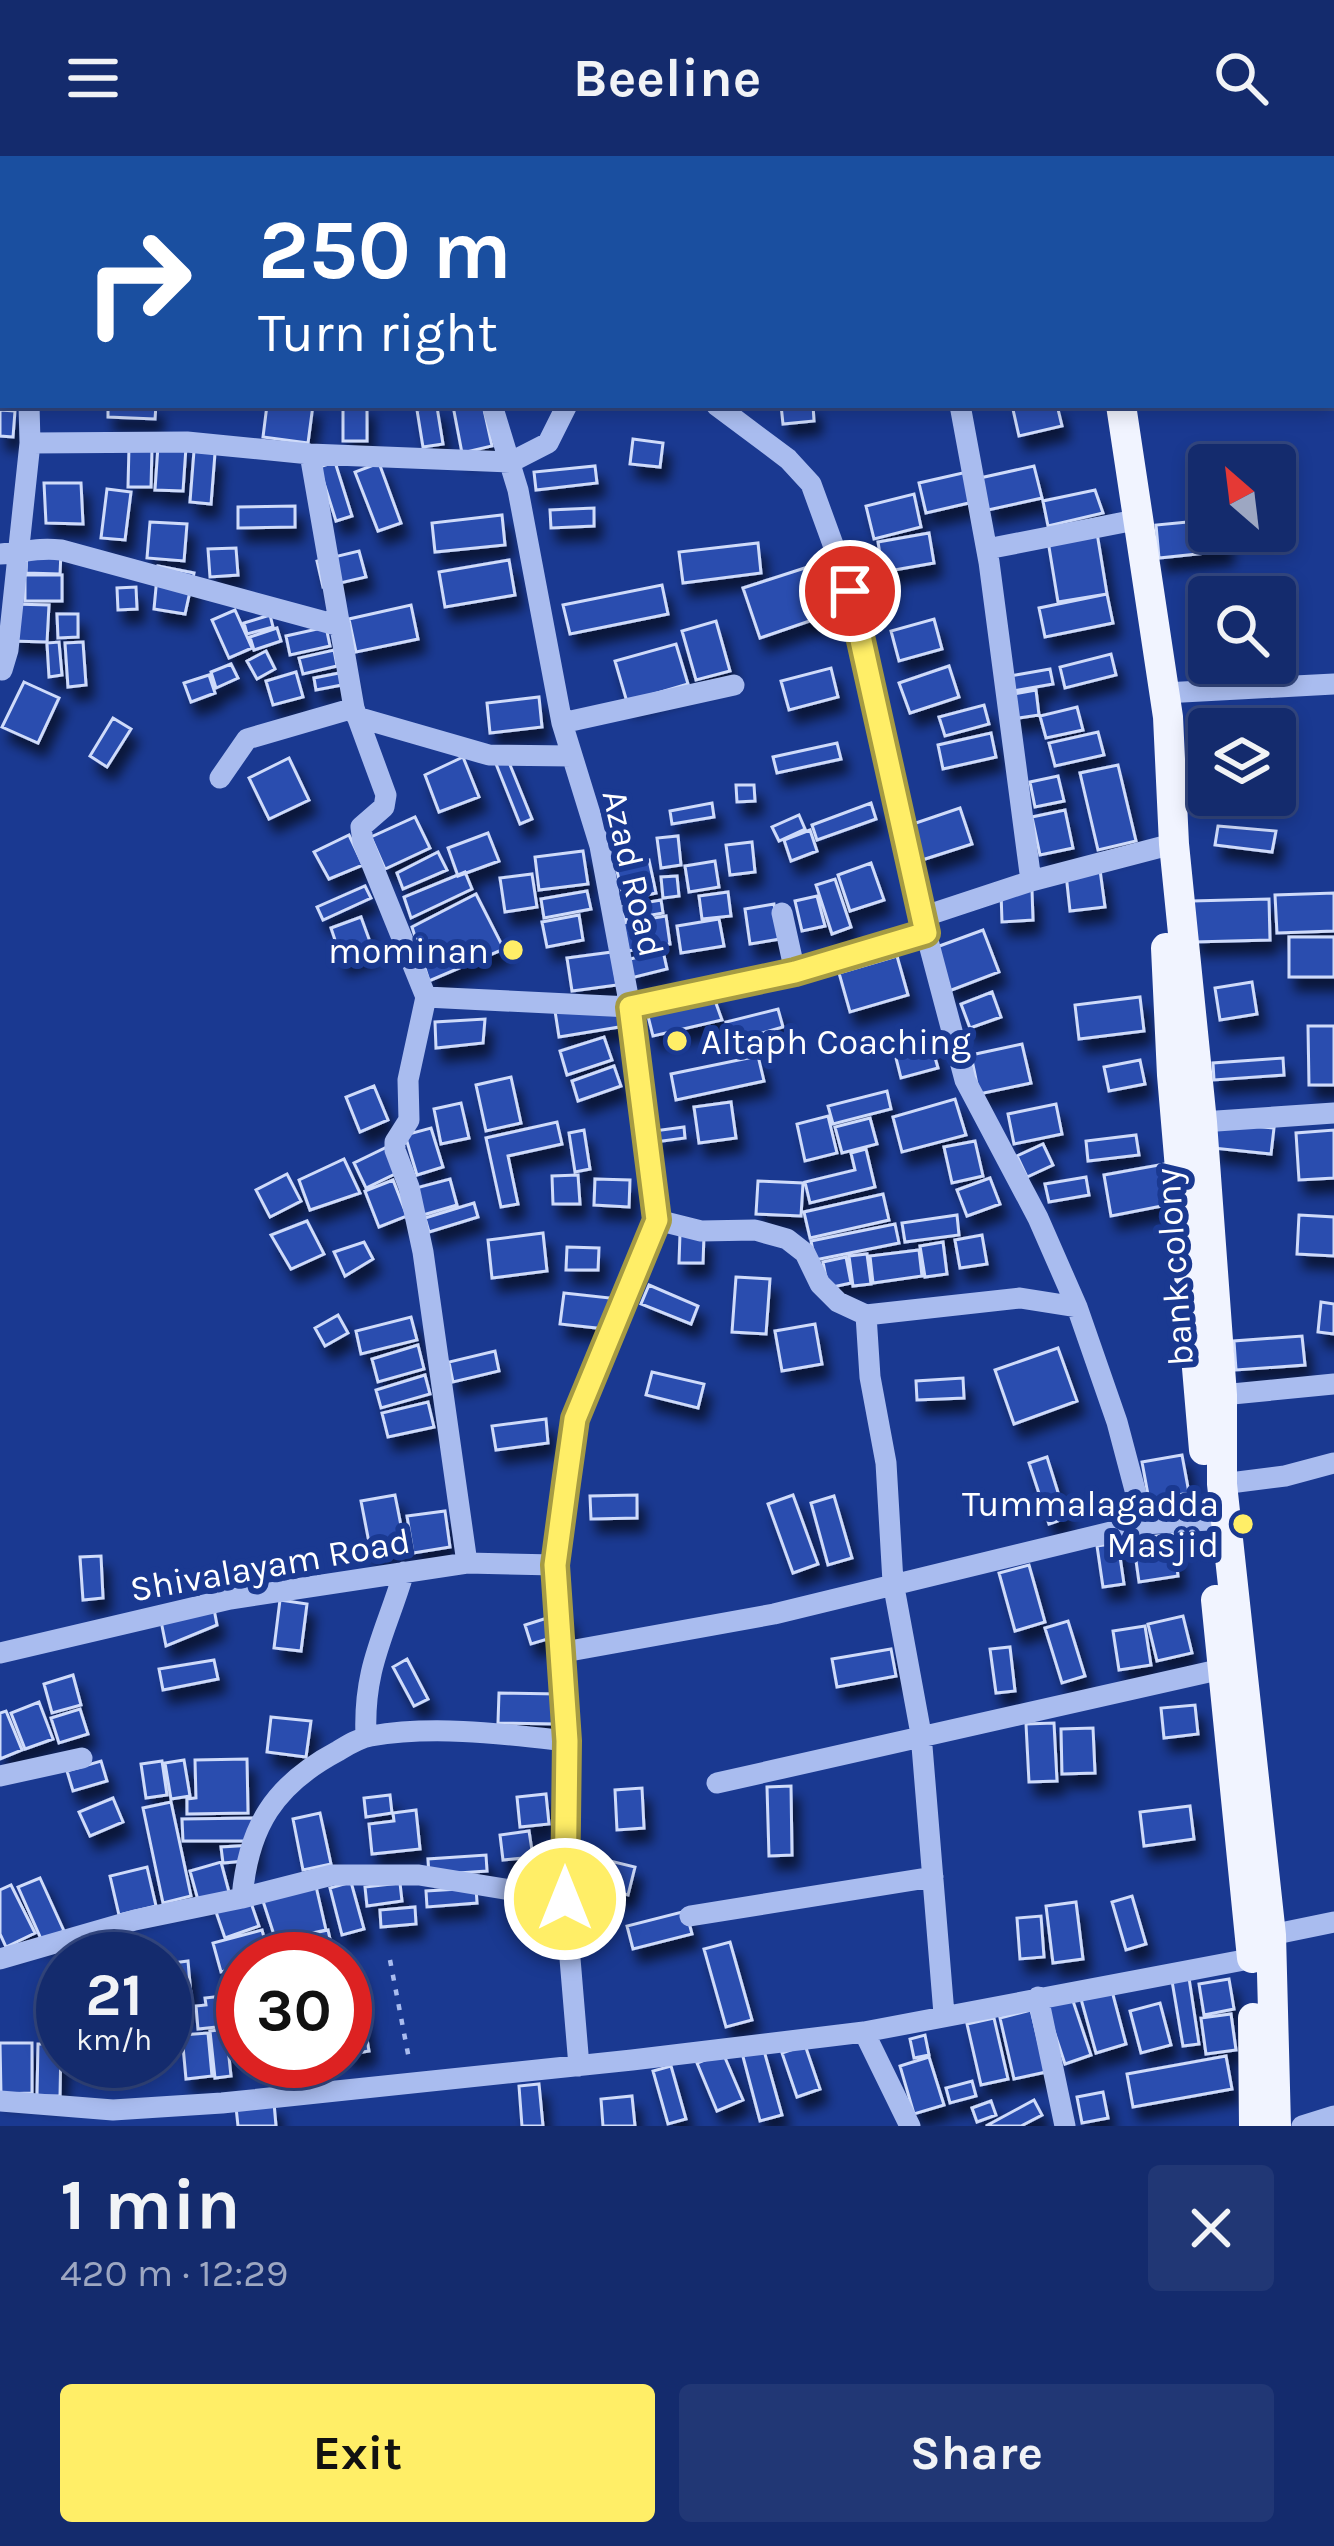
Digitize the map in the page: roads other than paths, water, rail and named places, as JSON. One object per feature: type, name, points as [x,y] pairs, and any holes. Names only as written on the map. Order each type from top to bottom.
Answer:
[{"type":"main road","points":[[1111,408],[1155,734],[1172,1075],[1217,1519],[1222,1669],[1265,1949],[1254,2126]]},
{"type":"main road","name":"bank colony","points":[[1121,408],[1164,693],[1222,1395],[1217,1519],[1265,1949],[1276,2126]]},
{"type":"street","points":[[2,670],[8,650],[9,554],[30,443],[29,408]]},
{"type":"street","name":"Azad Road","points":[[493,408],[511,462],[562,723],[599,846],[630,1007],[657,1220],[575,1419],[555,1565],[567,1741],[565,1899],[578,2066]]},
{"type":"street","points":[[30,443],[188,442],[310,454],[511,462],[548,443],[566,408]]},
{"type":"street","points":[[720,408],[788,459],[811,484],[850,591],[965,1080],[1038,1218],[1077,1306],[1117,1422],[1144,1524]]},
{"type":"street","points":[[961,408],[987,549],[1031,880]]},
{"type":"street","points":[[310,454],[356,712],[386,795],[384,807],[361,827],[363,842],[426,997],[408,1080],[409,1120],[395,1150],[409,1187],[423,1252],[467,1563]]},
{"type":"street","points":[[987,549],[1125,522]]},
{"type":"street","points":[[9,554],[31,547],[86,556],[340,626]]},
{"type":"street","points":[[1164,693],[1334,684]]},
{"type":"street","points":[[562,723],[734,686]]},
{"type":"street","points":[[220,778],[248,739],[356,712],[489,755],[572,756]]},
{"type":"street","points":[[426,997],[630,1007],[795,972],[1031,880],[1161,847]]},
{"type":"street","points":[[782,913],[795,972]]},
{"type":"street","points":[[1202,1122],[1334,1113]]},
{"type":"street","points":[[657,1220],[701,1232],[755,1230],[788,1239],[805,1253],[820,1283],[838,1303],[866,1315],[1020,1298],[1077,1306]]},
{"type":"street","points":[[866,1315],[870,1377],[886,1463],[893,1582],[921,1734],[944,2014]]},
{"type":"street","points":[[1222,1395],[1334,1384]]},
{"type":"street","points":[[1222,1484],[1285,1476],[1334,1463]]},
{"type":"street","points":[[564,1652],[774,1614],[1144,1524],[1217,1519]]},
{"type":"street","name":"Shivalayam Road","points":[[0,1653],[230,1599],[467,1563],[555,1565]]},
{"type":"street","points":[[366,1736],[364,1697],[372,1657],[387,1628],[404,1572]]},
{"type":"street","points":[[717,1783],[1222,1669]]},
{"type":"street","points":[[242,1898],[246,1856],[284,1787],[366,1736],[500,1734],[567,1741]]},
{"type":"street","points":[[0,1776],[82,1759]]},
{"type":"street","points":[[0,1959],[135,1920],[332,1875],[419,1875],[565,1899]]},
{"type":"street","points":[[690,1916],[933,1877]]},
{"type":"street","points":[[0,2101],[114,2118],[224,2115],[413,2083],[864,2032],[1265,1949],[1334,1922]]},
{"type":"street","points":[[1038,1996],[1065,2126]]},
{"type":"street","points":[[864,2032],[910,2126]]},
{"type":"street","points":[[1302,2126],[1334,2116]]},
{"type":"place","name":"mominan","points":[[513,950]]},
{"type":"place","name":"Altaph Coaching","points":[[677,1041]]},
{"type":"place","name":"Tummalagadda Masjid","points":[[1243,1524]]}]
